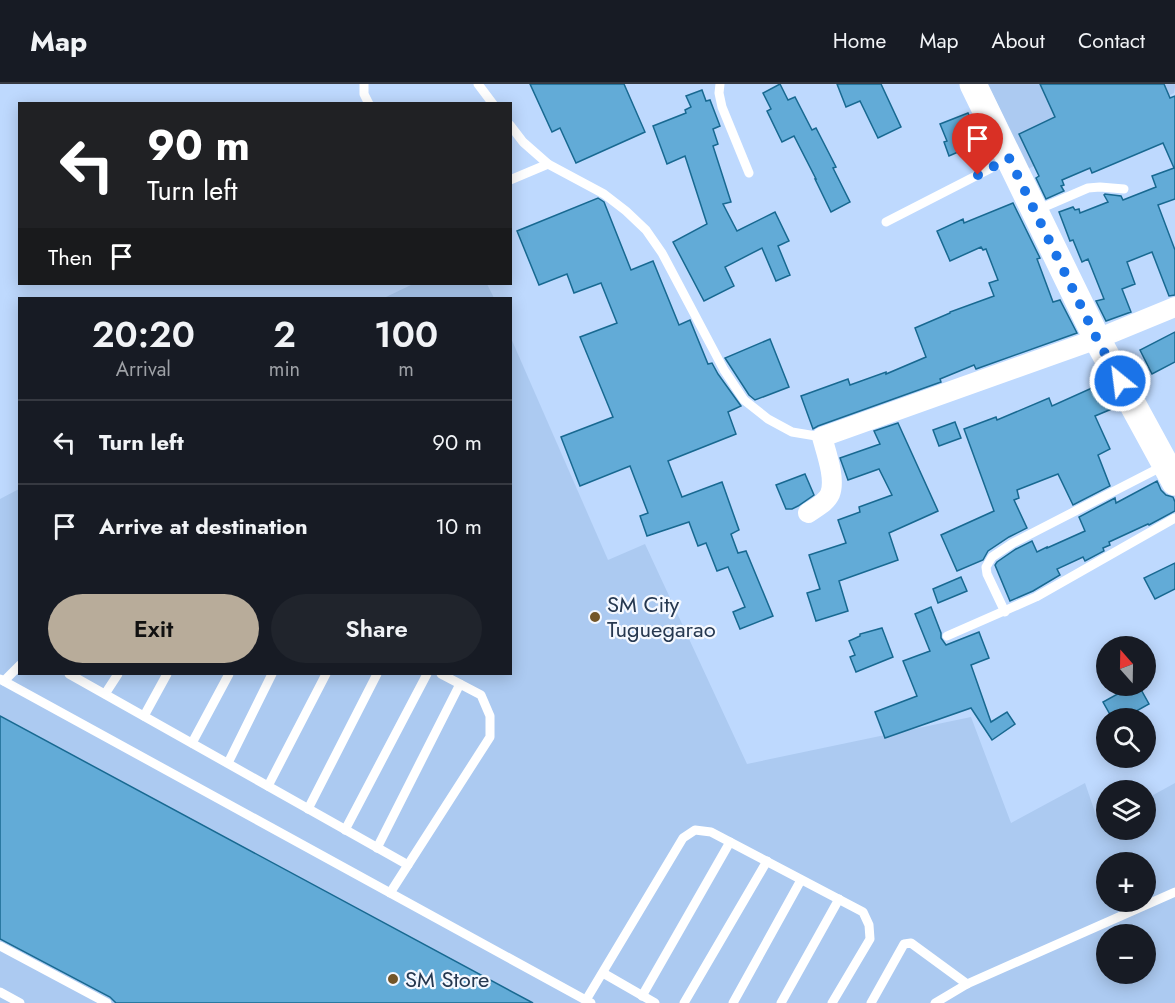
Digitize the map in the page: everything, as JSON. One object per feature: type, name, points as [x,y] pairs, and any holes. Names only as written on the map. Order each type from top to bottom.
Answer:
[{"type":"main road","points":[[973,84],[1097,339],[1170,473]]},
{"type":"street","points":[[808,513],[822,504],[830,495],[832,480],[822,437],[1097,339],[1175,307]]},
{"type":"lane","points":[[364,84],[364,94],[368,102]]},
{"type":"lane","points":[[478,84],[492,102]]},
{"type":"lane","points":[[720,84],[722,107],[749,173]]},
{"type":"lane","points":[[512,128],[523,142],[548,164],[604,194],[646,231],[662,253],[724,370],[744,400],[768,419],[792,432],[822,437]]},
{"type":"lane","points":[[886,222],[1009,158]]},
{"type":"lane","points":[[512,179],[548,164]]},
{"type":"lane","points":[[1035,211],[1088,188],[1124,189]]},
{"type":"lane","points":[[1005,612],[987,574],[986,567],[992,557],[1013,543],[1170,473]]},
{"type":"lane","points":[[947,636],[1036,597],[1175,518]]},
{"type":"lane","points":[[18,667],[2,680],[589,1002],[603,972],[683,838],[695,830],[711,832],[863,912],[869,925],[870,939],[832,1003]]},
{"type":"lane","points":[[71,675],[408,865]]},
{"type":"lane","points":[[105,694],[117,675]]},
{"type":"lane","points":[[144,716],[166,675]]},
{"type":"lane","points":[[192,743],[228,675]]},
{"type":"lane","points":[[228,763],[272,675]]},
{"type":"lane","points":[[268,786],[325,675]]},
{"type":"lane","points":[[308,809],[375,675]]},
{"type":"lane","points":[[345,830],[426,675]]},
{"type":"lane","points":[[390,893],[490,737],[490,716],[481,695],[443,675]]},
{"type":"lane","points":[[377,848],[460,684]]},
{"type":"lane","points":[[642,996],[730,842]]},
{"type":"lane","points":[[684,1003],[767,861]]},
{"type":"lane","points":[[733,1003],[801,880]]},
{"type":"lane","points":[[935,1003],[967,984],[1175,892]]},
{"type":"lane","points":[[781,1003],[839,900]]},
{"type":"lane","points":[[871,1003],[904,944],[911,943],[967,984]]},
{"type":"lane","points":[[0,946],[107,1003]]},
{"type":"lane","points":[[603,972],[655,1003]]},
{"type":"lane","points":[[0,992],[20,1003]]},
{"type":"shaded area","points":[[988,84],[1175,84],[1175,87],[1174,93],[1028,169]]},
{"type":"shaded area","points":[[411,285],[488,285],[494,297],[386,297]]},
{"type":"shaded area","name":"SM City Tuguegarao","points":[[512,341],[608,560],[645,544],[747,764],[971,717],[1011,823],[1085,783],[1096,815],[1096,840],[1156,840],[1156,793],[1175,783],[1175,1003],[0,1003],[0,499],[18,490],[18,675],[512,675]]},
{"type":"building","points":[[530,84],[624,84],[645,132],[576,163],[560,128],[552,132]]},
{"type":"building","points":[[780,84],[788,100],[795,97],[812,130],[816,128],[836,167],[833,168],[850,202],[831,212],[794,136],[782,142],[767,111],[771,109],[763,93]]},
{"type":"building","points":[[837,84],[881,84],[901,127],[878,138],[860,101],[846,107]]},
{"type":"building","points":[[1040,84],[1164,84],[1170,98],[1175,96],[1175,199],[1158,205],[1175,250],[1175,295],[1169,296],[1152,252],[1127,262],[1135,284],[1122,289],[1131,312],[1106,321],[1096,301],[1104,299],[1088,259],[1082,262],[1073,240],[1070,241],[1059,212],[1073,207],[1075,210],[1079,209],[1080,213],[1108,202],[1105,194],[1121,196],[1123,200],[1156,187],[1152,176],[1174,168],[1163,143],[1092,173],[1090,168],[1062,180],[1064,185],[1061,186],[1064,191],[1046,199],[1036,178],[1039,176],[1019,134],[1055,117]]},
{"type":"building","points":[[702,90],[706,101],[710,100],[720,126],[713,129],[718,144],[713,146],[731,202],[723,204],[737,231],[775,212],[789,241],[778,246],[790,275],[776,281],[762,248],[725,267],[734,286],[704,301],[673,242],[707,224],[685,156],[667,164],[653,126],[686,113],[685,110],[691,107],[686,96]]},
{"type":"building","points":[[968,113],[983,141],[949,156],[944,142],[947,141],[940,124]]},
{"type":"building","points":[[598,198],[604,202],[631,270],[653,261],[679,325],[690,320],[708,364],[712,363],[741,406],[728,412],[736,434],[668,461],[682,497],[722,482],[739,530],[731,534],[738,553],[746,551],[773,616],[740,629],[733,612],[745,607],[728,567],[717,571],[706,543],[698,546],[689,522],[647,536],[640,516],[648,513],[630,466],[580,486],[561,437],[613,417],[580,337],[617,323],[601,283],[574,293],[567,274],[539,285],[517,231]]},
{"type":"building","points":[[1013,203],[1040,258],[1037,259],[1053,302],[1060,300],[1077,333],[976,369],[974,365],[940,379],[941,382],[813,429],[801,396],[848,379],[850,385],[886,372],[886,374],[926,357],[915,328],[994,296],[989,283],[998,280],[986,249],[983,250],[981,247],[950,261],[937,231],[963,219],[964,223]]},
{"type":"building","points":[[1175,332],[1175,362],[1152,374],[1140,350]]},
{"type":"building","points":[[770,339],[789,387],[755,400],[749,395],[725,358]]},
{"type":"building","points":[[1103,383],[1114,408],[1095,416],[1110,449],[1098,455],[1110,486],[1073,505],[1058,474],[1017,490],[1019,498],[1014,500],[1027,528],[988,551],[983,560],[957,571],[941,535],[994,511],[964,429],[996,417],[997,420],[1049,398],[1052,406]]},
{"type":"building","points":[[955,422],[961,438],[939,446],[933,430]]},
{"type":"building","points":[[898,423],[938,511],[889,533],[898,560],[839,581],[848,611],[816,621],[807,593],[820,589],[809,555],[846,543],[838,520],[860,512],[859,507],[892,495],[879,469],[848,480],[840,458],[880,444],[874,431]]},
{"type":"building","points":[[805,474],[814,495],[792,509],[786,509],[776,485]]},
{"type":"building","points":[[1157,481],[1166,495],[1173,497],[1175,511],[1109,542],[1110,545],[1103,548],[1104,551],[1085,561],[1083,557],[1057,569],[1060,575],[1010,601],[995,565],[997,562],[1032,541],[1037,552],[1085,531],[1079,517],[1115,498],[1116,503]]},
{"type":"building","points":[[1175,563],[1175,589],[1155,599],[1144,578]]},
{"type":"building","points":[[961,577],[967,591],[938,603],[933,589]]},
{"type":"building","points":[[931,607],[941,638],[946,645],[979,632],[989,658],[971,665],[991,722],[1007,712],[1015,724],[992,740],[971,708],[885,738],[875,712],[917,696],[903,661],[930,651],[915,614]]},
{"type":"building","points":[[882,628],[893,657],[856,672],[850,657],[855,655],[849,641],[860,634]]},
{"type":"building","points":[[1114,696],[1145,696],[1149,704],[1142,708],[1106,708],[1103,702]]},
{"type":"building","points":[[0,716],[533,1003],[116,1003],[110,997],[0,939]]},
{"type":"place","name":"SM City Tuguegarao","points":[[595,617]]},
{"type":"place","name":"SM Store","points":[[393,979]]},
{"type":"route","points":[[978,175],[1009,158],[1097,339],[1120,381]]}]
